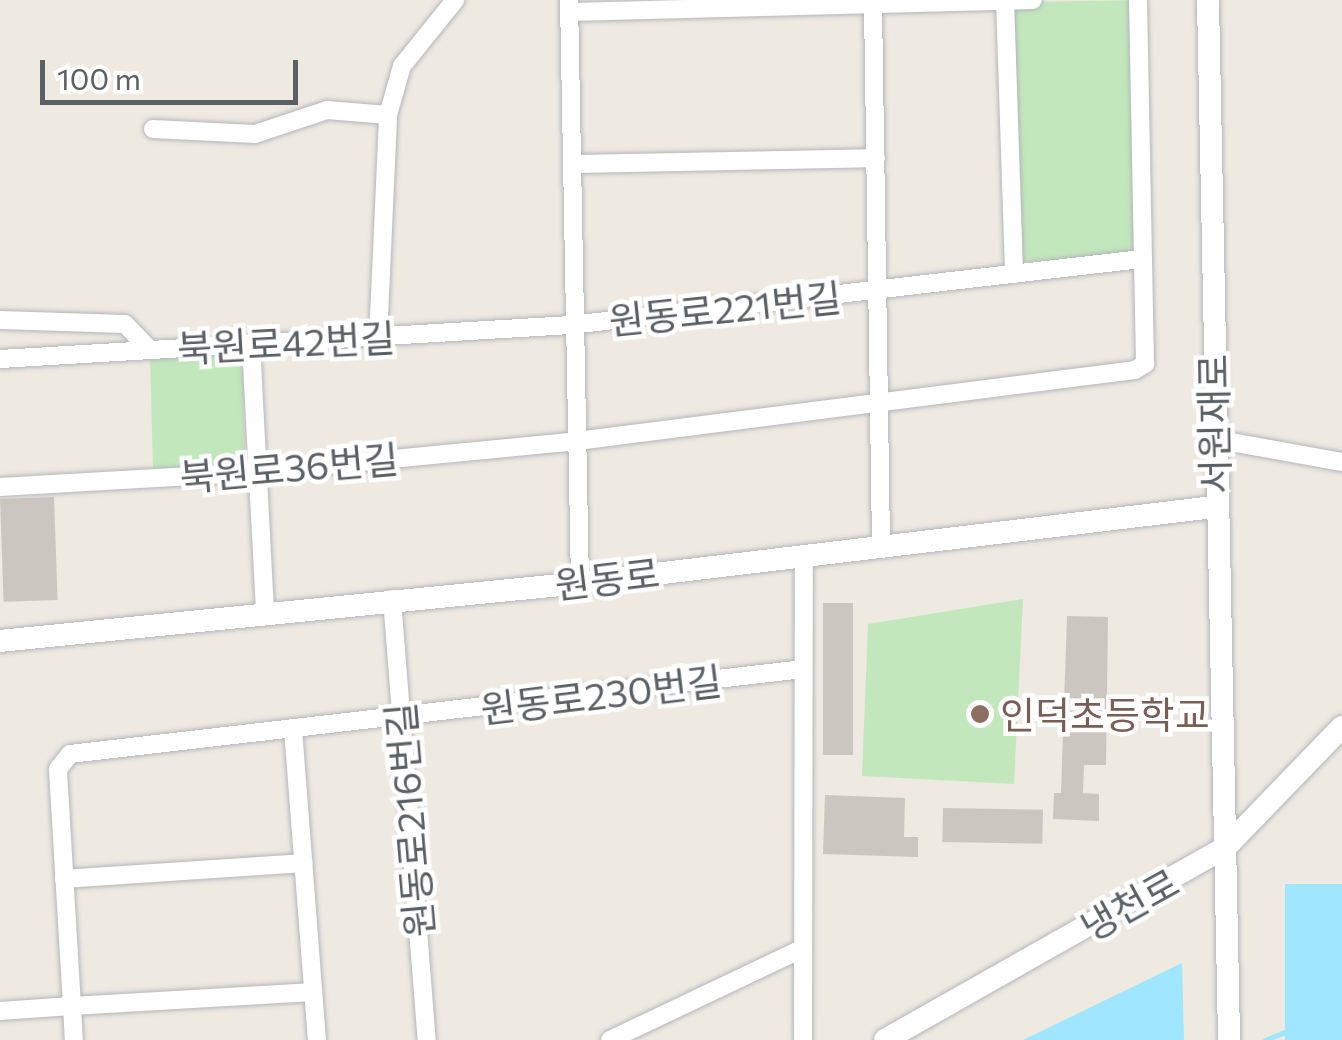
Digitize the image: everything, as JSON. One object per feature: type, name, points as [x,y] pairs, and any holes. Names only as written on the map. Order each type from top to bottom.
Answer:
[{"type":"street","points":[[378,339],[388,115],[402,66],[455,0]]},
{"type":"street","points":[[1005,0],[1014,274]]},
{"type":"street","name":"원동로221번길","points":[[580,583],[571,325],[570,6],[1033,0]]},
{"type":"street","points":[[577,441],[1145,364],[1138,0]]},
{"type":"street","name":"서원재로","points":[[1208,0],[1214,507],[1229,1040]]},
{"type":"street","points":[[873,4],[883,401],[882,544]]},
{"type":"street","points":[[153,129],[255,134],[327,110],[388,115]]},
{"type":"street","points":[[572,164],[876,158]]},
{"type":"street","name":"원동로221번길","points":[[571,325],[1141,259]]},
{"type":"street","points":[[0,320],[125,324],[148,348]]},
{"type":"street","name":"북원로42번길","points":[[0,359],[571,325]]},
{"type":"street","points":[[251,344],[264,615]]},
{"type":"street","points":[[1214,439],[1342,462]]},
{"type":"street","name":"북원로36번길","points":[[0,487],[258,472],[577,441]]},
{"type":"street","name":"원동로","points":[[0,641],[580,583],[1214,507]]},
{"type":"street","points":[[804,554],[804,1040]]},
{"type":"street","name":"원동로216번길","points":[[392,600],[427,1040]]},
{"type":"street","name":"원동로230번길","points":[[400,719],[804,669]]},
{"type":"street","name":"원동로216번길","points":[[74,1040],[58,769],[70,754],[400,719]]},
{"type":"street","name":"냉천로","points":[[885,1040],[1225,848],[1342,728]]},
{"type":"street","points":[[293,729],[317,1040]]},
{"type":"street","points":[[64,879],[303,863]]},
{"type":"street","points":[[610,1040],[802,949]]},
{"type":"street","points":[[0,1011],[313,992]]},
{"type":"green space","points":[[1138,0],[1143,259],[1010,261],[1005,2]]},
{"type":"green space","points":[[233,354],[242,360],[245,454],[234,465],[153,469],[150,356]]},
{"type":"green space","points":[[1023,599],[1014,784],[862,776],[868,624]]},
{"type":"water","points":[[1285,884],[1342,884],[1342,1040],[1285,1040]]},
{"type":"water","points":[[1182,963],[1184,1040],[1023,1040]]},
{"type":"building","points":[[54,497],[58,600],[4,602],[0,499]]},
{"type":"building","points":[[823,603],[853,603],[853,755],[823,755]]},
{"type":"building","points":[[1067,616],[1108,617],[1106,765],[1084,765],[1083,793],[1099,794],[1099,821],[1053,819],[1054,793],[1061,793]]},
{"type":"building","points":[[825,795],[905,798],[904,837],[918,837],[918,857],[823,854]]},
{"type":"building","points":[[943,808],[1043,810],[1042,844],[942,842]]},
{"type":"waterway","points":[[1265,1040],[1290,1030]]},
{"type":"place","name":"인덕초등학교","points":[[980,714]]}]
